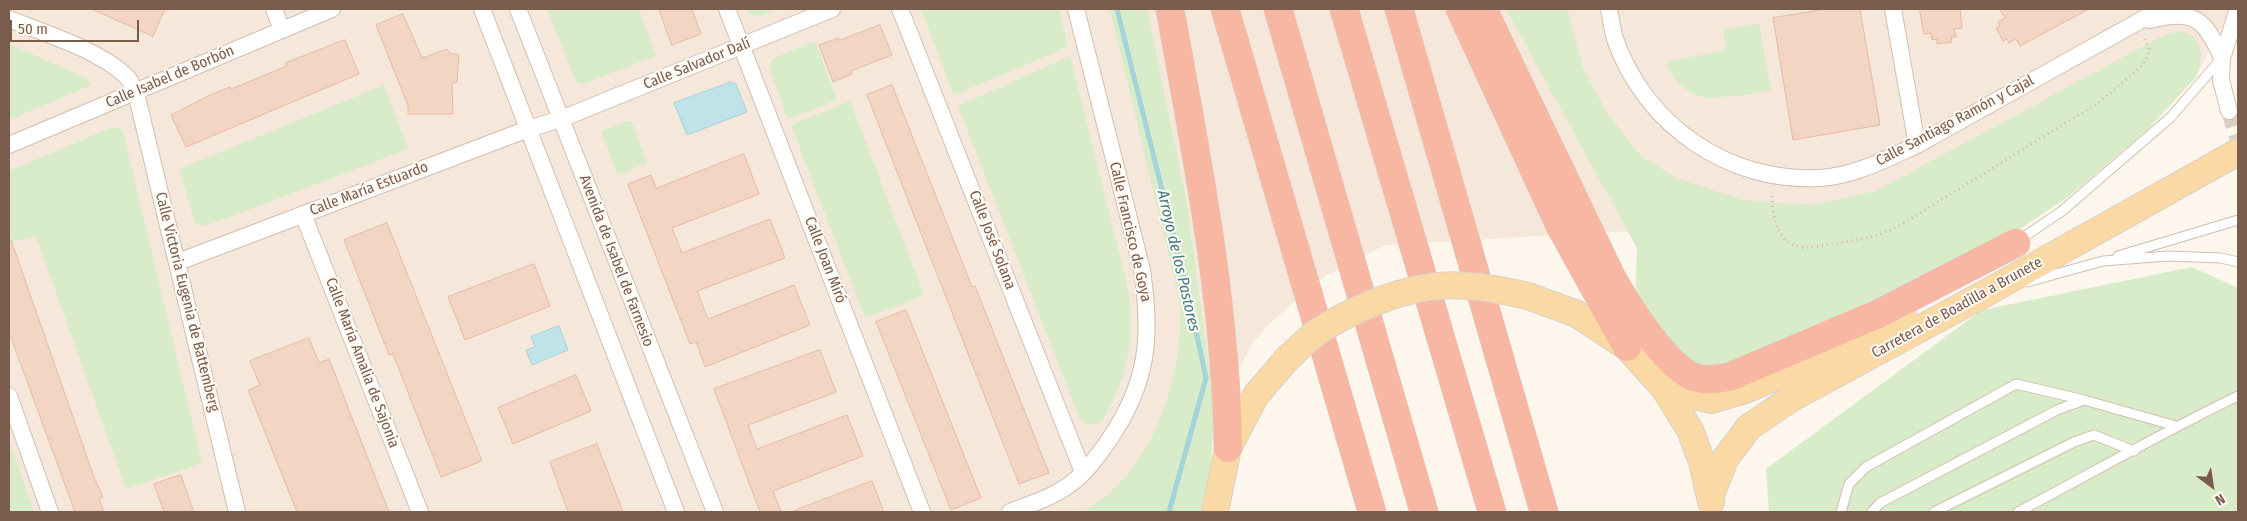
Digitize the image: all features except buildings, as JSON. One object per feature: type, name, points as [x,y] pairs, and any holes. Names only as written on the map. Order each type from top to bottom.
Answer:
[{"type":"highway","points":[[1170,9],[1206,213],[1227,387],[1228,448]]},
{"type":"highway","points":[[1225,9],[1372,512]]},
{"type":"highway","points":[[1278,9],[1424,512]]},
{"type":"highway","points":[[1344,9],[1492,512]]},
{"type":"highway","points":[[1399,9],[1544,512]]},
{"type":"highway","points":[[1460,9],[1559,224],[1627,347]]},
{"type":"highway","points":[[1483,9],[1611,276],[1634,317],[1680,367],[1692,376],[1708,380],[1729,378],[1878,314],[2016,243]]},
{"type":"main road","name":"Carretera de Boadilla a Brunete","points":[[1664,388],[1711,400],[1745,390],[1825,356],[2238,139]]},
{"type":"main road","name":"Carretera de Boadilla a Brunete","points":[[1711,505],[1726,459],[1749,427],[1792,398],[1986,293],[2238,152]]},
{"type":"main road","points":[[1215,512],[1228,448],[1256,395],[1287,359],[1316,334],[1349,315],[1389,297],[1430,287],[1460,286],[1497,289],[1528,296],[1577,314],[1627,347],[1664,388],[1690,430],[1702,462],[1711,505]]},
{"type":"street","points":[[274,9],[282,30]]},
{"type":"street","name":"Calle Isabel de Borbón","points":[[9,145],[332,9]]},
{"type":"street","points":[[482,9],[676,512]]},
{"type":"street","name":"Avenida de Isabel de Farnesio","points":[[518,9],[715,512]]},
{"type":"street","name":"Calle Joan Miró","points":[[728,9],[922,512]]},
{"type":"street","name":"Calle Salvador Dalí","points":[[561,119],[832,9]]},
{"type":"street","name":"Calle José Solana","points":[[900,9],[1083,472]]},
{"type":"street","name":"Calle Francisco de Goya","points":[[1010,512],[1053,495],[1070,484],[1101,452],[1120,425],[1136,394],[1147,343],[1147,303],[1142,270],[1076,9]]},
{"type":"street","name":"Calle Santiago Ramón y Cajal","points":[[1609,9],[1614,38],[1631,74],[1656,110],[1678,132],[1707,152],[1736,166],[1774,176],[1820,178],[1843,174],[1878,163],[1916,145],[2161,9]]},
{"type":"street","points":[[1893,9],[1916,145]]},
{"type":"street","points":[[2229,111],[2222,80],[2222,58],[2238,9]]},
{"type":"street","points":[[2137,23],[2169,15],[2189,16],[2209,31],[2222,58]]},
{"type":"street","points":[[9,19],[92,54],[113,65],[128,78],[136,93]]},
{"type":"street","points":[[2222,58],[2238,44]]},
{"type":"street","name":"Calle Victoria Eugenia de Battemberg","points":[[136,93],[237,512]]},
{"type":"street","name":"Calle María Estuardo","points":[[178,262],[528,129],[561,119]]},
{"type":"street","name":"Calle María Amalia de Sajonia","points":[[304,214],[420,512]]},
{"type":"street","points":[[9,396],[50,512]]},
{"type":"lane","points":[[1951,288],[2062,211],[2164,124],[2222,58]]},
{"type":"lane","points":[[1986,293],[2103,261],[2238,220]]},
{"type":"lane","points":[[2103,261],[2168,256],[2221,258],[2238,262]]},
{"type":"lane","points":[[1840,512],[1849,484],[1866,467],[2016,384],[2084,400],[2176,426]]},
{"type":"lane","points":[[2018,512],[2134,451],[2176,426],[2238,396]]},
{"type":"lane","points":[[1872,512],[1880,503],[2056,410],[2084,400]]},
{"type":"lane","points":[[1934,512],[2074,442],[2094,435],[2134,451]]},
{"type":"path","points":[[1772,196],[1773,212],[1778,231],[1785,240],[1805,248],[1881,234],[1899,226],[2098,103],[2142,66],[2148,56],[2149,48],[2146,40]]},
{"type":"shaded area","points":[[9,9],[2232,9],[2195,78],[2147,130],[2068,197],[1637,248],[1628,231],[1385,245],[1324,277],[1269,324],[1251,345],[1214,423],[1206,512],[9,512]]},
{"type":"green space","points":[[547,9],[639,9],[656,56],[582,84],[576,81]]},
{"type":"green space","points":[[746,9],[776,9],[756,16],[749,13]]},
{"type":"green space","points":[[921,9],[1059,9],[1068,47],[954,95]]},
{"type":"green space","points":[[1110,9],[1147,9],[1186,199],[1211,380],[1214,423],[1206,512],[1082,512],[1104,497],[1123,479],[1139,459],[1152,436],[1171,386],[1177,360],[1180,330],[1179,299]]},
{"type":"green space","points":[[1506,9],[1567,9],[1583,68],[1607,113],[1640,155],[1676,178],[1743,200],[1812,205],[1876,191],[2164,35],[2181,31],[2192,35],[2198,43],[2201,53],[2200,65],[2195,78],[2147,130],[2068,197],[1960,269],[1876,313],[1700,373],[1635,308],[1637,248]]},
{"type":"green space","points":[[1759,23],[1771,90],[1735,97],[1734,95],[1713,98],[1703,97],[1689,91],[1672,75],[1666,62],[1726,50],[1723,30]]},
{"type":"green space","points":[[815,41],[837,100],[788,119],[770,71],[770,64],[774,58]]},
{"type":"green space","points":[[9,44],[84,77],[89,80],[91,85],[9,120]]},
{"type":"green space","points":[[1070,56],[1123,268],[1131,318],[1128,356],[1121,381],[1105,416],[1100,422],[1094,424],[1080,419],[958,106]]},
{"type":"green space","points":[[384,85],[408,149],[230,217],[204,226],[195,223],[179,169]]},
{"type":"green space","points":[[850,101],[924,295],[865,318],[791,125]]},
{"type":"green space","points":[[631,120],[647,163],[618,175],[601,131]]},
{"type":"green space","points":[[112,127],[119,128],[123,132],[202,463],[126,489],[36,236],[9,243],[9,171]]},
{"type":"green space","points":[[2192,267],[2238,288],[2238,512],[1769,512],[1766,469],[1982,310]]},
{"type":"green space","points":[[9,441],[34,512],[9,512]]},
{"type":"water","points":[[731,82],[736,84],[747,112],[687,135],[674,103]]},
{"type":"water","points":[[559,326],[568,350],[532,365],[526,350],[535,347],[531,337]]},
{"type":"waterway","name":"Arroyo de los Pastores","points":[[1117,9],[1188,294],[1206,378],[1169,512]]},
{"type":"tunnel","points":[[2229,111],[2238,140]]}]
